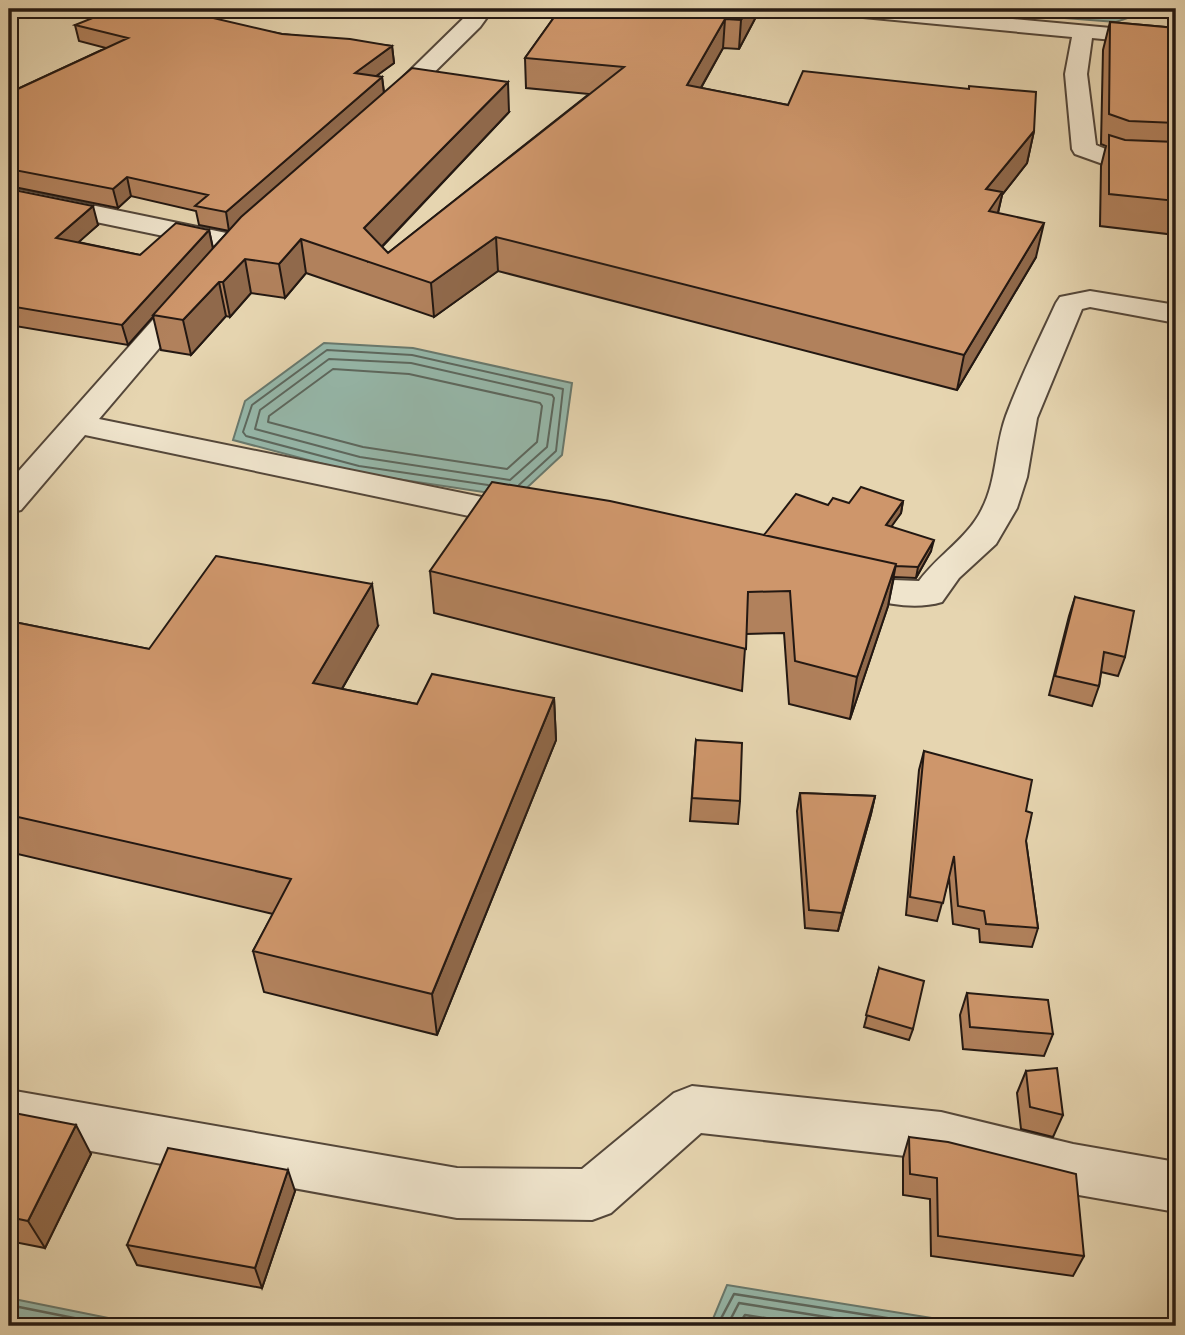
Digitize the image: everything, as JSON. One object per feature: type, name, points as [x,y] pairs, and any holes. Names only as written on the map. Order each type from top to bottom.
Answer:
[{"type":"street","points":[[368,122],[405,91],[473,23],[483,9]]},
{"type":"street","points":[[842,9],[1176,40]]},
{"type":"street","points":[[1083,31],[1076,74],[1084,149],[1118,162],[1176,164]]},
{"type":"street","points":[[9,196],[230,250],[9,502]]},
{"type":"street","points":[[814,573],[893,592],[929,594],[946,570],[984,536],[1000,508],[1010,477],[1021,418],[1070,303],[1090,299],[1176,314]]},
{"type":"street","points":[[76,424],[559,522]]},
{"type":"street","points":[[9,1113],[132,1132],[457,1193],[592,1195],[692,1109],[941,1136],[1073,1169],[1176,1187]]},
{"type":"water","points":[[948,9],[1137,9],[1128,18],[1116,22]]},
{"type":"water","points":[[324,343],[413,348],[572,383],[562,455],[517,497],[357,473],[233,440],[245,401]]},
{"type":"water","points":[[727,1285],[969,1324],[976,1326],[710,1326]]},
{"type":"water","points":[[9,1298],[138,1324],[152,1326],[9,1326]]},
{"type":"building","points":[[115,9],[158,9],[172,13],[179,10],[282,34],[350,39],[392,46],[355,73],[382,77],[226,212],[195,206],[208,195],[127,177],[113,189],[9,169],[9,93],[128,38],[75,25]]},
{"type":"building","points":[[560,9],[747,9],[741,20],[725,19],[687,85],[788,105],[803,71],[969,89],[969,86],[1036,92],[1034,131],[986,189],[1002,192],[989,211],[1044,223],[964,355],[496,237],[431,283],[301,239],[279,264],[245,259],[183,320],[153,315],[241,217],[412,68],[508,82],[364,228],[388,253],[624,67],[525,58]]},
{"type":"building","points":[[1110,22],[1176,28],[1176,123],[1129,121],[1109,114]]},
{"type":"building","points":[[1109,135],[1125,140],[1176,142],[1176,201],[1109,194]]},
{"type":"building","points":[[9,189],[93,206],[56,238],[140,255],[176,223],[209,230],[122,325],[9,306]]},
{"type":"building","points":[[492,482],[610,501],[896,564],[857,677],[795,661],[790,591],[748,592],[746,649],[430,571]]},
{"type":"building","points":[[861,487],[903,501],[886,525],[934,540],[918,567],[896,566],[764,535],[796,494],[828,505],[833,498],[849,503]]},
{"type":"building","points":[[216,556],[372,584],[313,683],[417,704],[432,674],[554,698],[432,994],[253,951],[291,879],[9,815],[9,621],[149,649]]},
{"type":"building","points":[[1075,597],[1134,611],[1125,657],[1104,652],[1099,686],[1055,676]]},
{"type":"building","points":[[696,740],[742,743],[740,801],[692,798]]},
{"type":"building","points":[[924,751],[1032,780],[1026,811],[1032,813],[1026,841],[1038,928],[986,924],[984,911],[958,906],[954,856],[943,903],[910,897]]},
{"type":"building","points":[[800,793],[875,796],[842,913],[809,910]]},
{"type":"building","points":[[879,968],[924,981],[913,1029],[866,1015]]},
{"type":"building","points":[[967,993],[1048,1000],[1053,1034],[970,1027]]},
{"type":"building","points":[[1057,1068],[1063,1115],[1030,1107],[1026,1071]]},
{"type":"building","points":[[9,1112],[76,1125],[28,1221],[9,1217]]},
{"type":"building","points":[[909,1137],[948,1142],[1076,1174],[1084,1256],[938,1236],[937,1178],[910,1174]]},
{"type":"building","points":[[168,1148],[288,1170],[255,1268],[127,1245]]}]
